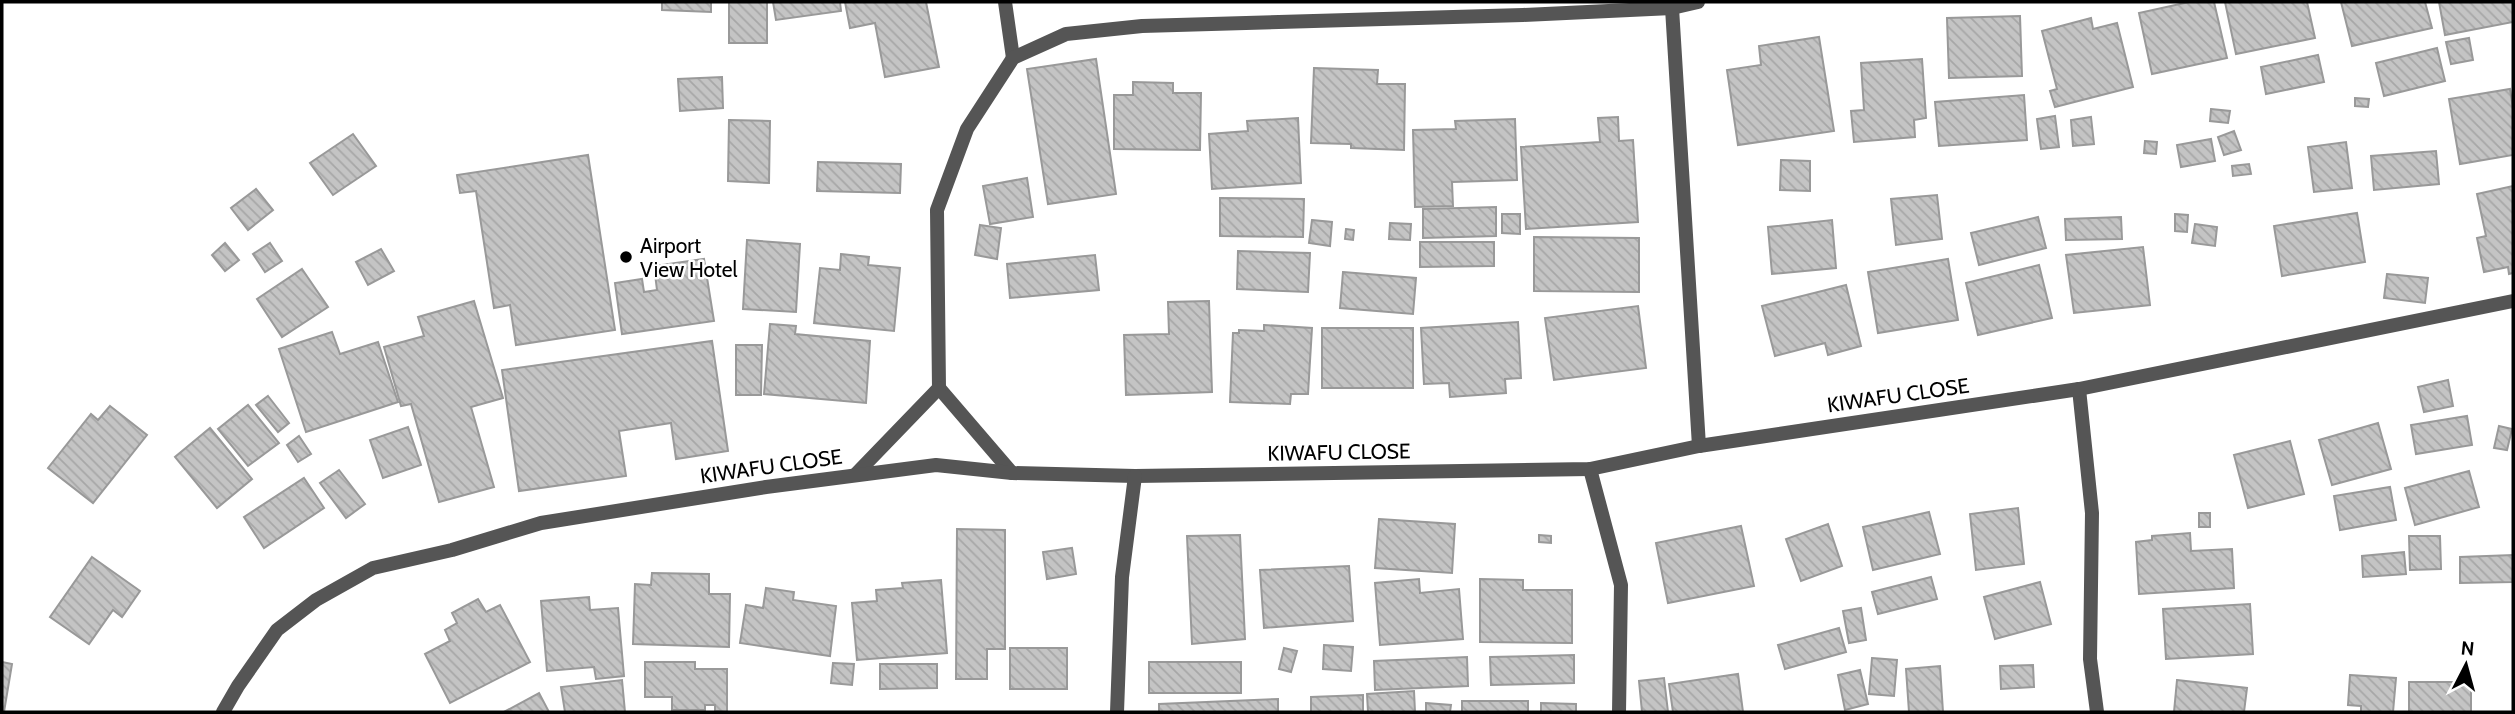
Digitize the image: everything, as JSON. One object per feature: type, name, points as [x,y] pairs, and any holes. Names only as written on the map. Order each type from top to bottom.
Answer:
[{"type":"street","points":[[1006,2],[1013,58]]},
{"type":"street","points":[[1013,472],[939,388],[937,210],[967,129],[1013,58],[1066,34],[1142,26],[1523,15],[1672,8],[1698,2]]},
{"type":"street","points":[[1672,8],[1699,446]]},
{"type":"street","name":"KIWAFU CLOSE","points":[[223,712],[277,630],[316,600],[373,568],[452,550],[541,523],[766,487],[936,464],[1013,472],[1135,476],[1590,469],[1699,446],[2080,389],[2513,302]]},
{"type":"street","points":[[855,475],[939,388]]},
{"type":"street","points":[[2080,389],[2092,513],[2090,659],[2097,712]]},
{"type":"street","points":[[1590,469],[1621,586],[1619,712]]},
{"type":"street","points":[[1117,712],[1122,577],[1135,476]]},
{"type":"building","points":[[662,2],[711,2],[711,12],[662,10]]},
{"type":"building","points":[[729,2],[767,2],[767,43],[729,43]]},
{"type":"building","points":[[773,2],[840,2],[841,11],[776,20]]},
{"type":"building","points":[[845,2],[926,2],[939,67],[885,77],[875,23],[850,28]]},
{"type":"building","points":[[2189,2],[2214,2],[2227,58],[2152,74],[2139,13]]},
{"type":"building","points":[[2225,2],[2307,2],[2315,38],[2236,54]]},
{"type":"building","points":[[2341,2],[2425,2],[2432,28],[2352,46]]},
{"type":"building","points":[[2439,2],[2513,2],[2513,22],[2445,35]]},
{"type":"building","points":[[2020,16],[2022,76],[1949,78],[1947,18]]},
{"type":"building","points":[[2091,18],[2093,29],[2117,23],[2133,87],[2055,107],[2050,91],[2057,89],[2042,31]]},
{"type":"building","points":[[1819,37],[1834,131],[1738,145],[1727,70],[1761,65],[1759,46]]},
{"type":"building","points":[[2469,38],[2473,60],[2451,64],[2446,42]]},
{"type":"building","points":[[2437,48],[2445,81],[2384,96],[2376,63]]},
{"type":"building","points":[[2318,55],[2324,82],[2266,94],[2261,67]]},
{"type":"building","points":[[1096,59],[1116,194],[1048,204],[1027,69]]},
{"type":"building","points":[[1922,59],[1926,118],[1914,120],[1915,137],[1854,142],[1851,111],[1864,110],[1861,63]]},
{"type":"building","points":[[1314,68],[1378,70],[1377,84],[1405,84],[1404,150],[1311,143]]},
{"type":"building","points":[[722,77],[723,108],[680,111],[678,79]]},
{"type":"building","points":[[1133,82],[1173,83],[1173,93],[1201,93],[1200,150],[1114,149],[1114,95],[1133,95]]},
{"type":"building","points":[[2510,89],[2513,108],[2513,155],[2460,164],[2449,99]]},
{"type":"building","points":[[2024,95],[2027,140],[1939,146],[1935,102]]},
{"type":"building","points":[[2355,98],[2369,99],[2368,107],[2355,106]]},
{"type":"building","points":[[2211,109],[2230,111],[2228,123],[2210,121]]},
{"type":"building","points":[[2055,116],[2059,147],[2041,149],[2037,119]]},
{"type":"building","points":[[1618,117],[1619,141],[1633,140],[1638,222],[1526,229],[1521,147],[1600,142],[1598,118]]},
{"type":"building","points":[[2091,117],[2094,144],[2073,146],[2071,120]]},
{"type":"building","points":[[1298,118],[1301,183],[1212,189],[1209,134],[1248,131],[1247,121]]},
{"type":"building","points":[[1515,119],[1517,180],[1452,182],[1453,206],[1415,207],[1413,130],[1456,129],[1455,121]]},
{"type":"building","points":[[729,120],[770,121],[769,183],[728,181]]},
{"type":"building","points":[[2234,131],[2241,150],[2224,155],[2218,137]]},
{"type":"building","points":[[353,134],[376,166],[333,195],[310,163]]},
{"type":"building","points":[[2211,139],[2215,161],[2181,167],[2177,145]]},
{"type":"building","points":[[2145,141],[2157,142],[2156,154],[2144,153]]},
{"type":"building","points":[[2346,142],[2352,188],[2314,192],[2308,147]]},
{"type":"building","points":[[2436,151],[2439,184],[2374,190],[2371,156]]},
{"type":"building","points":[[588,155],[615,330],[516,345],[510,305],[494,308],[476,191],[460,193],[457,175]]},
{"type":"building","points":[[1781,160],[1810,161],[1810,191],[1780,190]]},
{"type":"building","points":[[818,162],[901,164],[900,193],[817,191]]},
{"type":"building","points":[[2249,164],[2251,174],[2233,176],[2232,166]]},
{"type":"building","points":[[1027,178],[1033,217],[990,224],[983,186]]},
{"type":"building","points":[[2513,186],[2513,273],[2509,274],[2508,267],[2484,272],[2477,238],[2486,236],[2477,194]]},
{"type":"building","points":[[256,189],[273,210],[248,230],[231,208]]},
{"type":"building","points":[[1937,195],[1942,239],[1896,245],[1891,199]]},
{"type":"building","points":[[1220,198],[1304,199],[1303,237],[1220,236]]},
{"type":"building","points":[[1496,207],[1496,236],[1423,238],[1423,209]]},
{"type":"building","points":[[2357,213],[2365,262],[2282,276],[2274,226]]},
{"type":"building","points":[[1502,214],[1520,214],[1520,234],[1502,233]]},
{"type":"building","points":[[2175,214],[2188,215],[2187,232],[2175,231]]},
{"type":"building","points":[[2038,217],[2046,248],[1979,265],[1971,233]]},
{"type":"building","points":[[2121,217],[2122,239],[2066,240],[2065,219]]},
{"type":"building","points":[[1312,220],[1332,222],[1330,246],[1309,243]]},
{"type":"building","points":[[1832,220],[1836,268],[1772,274],[1768,227]]},
{"type":"building","points":[[1390,223],[1411,224],[1410,240],[1389,239]]},
{"type":"building","points":[[2195,224],[2217,227],[2215,246],[2192,243]]},
{"type":"building","points":[[980,225],[1001,228],[997,259],[975,255]]},
{"type":"building","points":[[1346,229],[1354,230],[1353,240],[1345,239]]},
{"type":"building","points":[[1534,237],[1639,238],[1639,292],[1534,291]]},
{"type":"building","points":[[747,240],[800,244],[796,312],[743,309]]},
{"type":"building","points":[[1420,242],[1494,242],[1494,266],[1420,267]]},
{"type":"building","points":[[225,243],[239,260],[225,271],[212,255]]},
{"type":"building","points":[[270,243],[282,261],[265,272],[253,254]]},
{"type":"building","points":[[2143,247],[2150,305],[2074,313],[2066,255]]},
{"type":"building","points":[[381,249],[394,271],[368,285],[356,262]]},
{"type":"building","points":[[1238,251],[1310,253],[1308,292],[1237,289]]},
{"type":"building","points":[[841,254],[869,257],[868,265],[900,268],[894,331],[814,323],[820,268],[840,270]]},
{"type":"building","points":[[1095,255],[1099,290],[1010,298],[1007,264]]},
{"type":"building","points":[[704,259],[714,321],[622,334],[615,283],[642,279],[644,292],[657,290],[654,266]]},
{"type":"building","points":[[1948,259],[1958,320],[1878,333],[1868,272]]},
{"type":"building","points":[[2039,265],[2052,318],[1978,335],[1966,283]]},
{"type":"building","points":[[302,269],[328,307],[282,337],[257,299]]},
{"type":"building","points":[[1343,272],[1416,278],[1413,314],[1340,308]]},
{"type":"building","points":[[2387,274],[2428,278],[2425,303],[2384,298]]},
{"type":"building","points":[[1846,285],[1861,346],[1828,355],[1825,343],[1775,356],[1762,306]]},
{"type":"building","points":[[474,301],[503,398],[471,407],[494,487],[439,502],[411,404],[401,406],[384,347],[424,336],[418,317]]},
{"type":"building","points":[[1209,301],[1212,392],[1126,395],[1124,335],[1169,334],[1168,302]]},
{"type":"building","points":[[1638,306],[1646,368],[1554,380],[1545,318]]},
{"type":"building","points":[[1518,322],[1521,378],[1505,379],[1506,393],[1450,397],[1449,383],[1424,384],[1421,328]]},
{"type":"building","points":[[770,324],[796,326],[795,334],[870,341],[866,403],[764,394]]},
{"type":"building","points":[[1264,325],[1312,328],[1308,394],[1291,394],[1290,404],[1230,402],[1233,333],[1239,333],[1239,330],[1264,331]]},
{"type":"building","points":[[1322,328],[1413,328],[1413,388],[1322,388]]},
{"type":"building","points":[[332,332],[340,354],[378,342],[398,402],[306,432],[279,349]]},
{"type":"building","points":[[712,341],[728,451],[676,459],[671,423],[619,431],[626,476],[519,491],[502,370]]},
{"type":"building","points":[[736,345],[762,345],[761,395],[736,395]]},
{"type":"building","points":[[2448,380],[2453,406],[2424,412],[2418,387]]},
{"type":"building","points":[[268,396],[289,423],[278,432],[256,405]]},
{"type":"building","points":[[248,405],[279,443],[248,466],[218,429]]},
{"type":"building","points":[[110,406],[147,435],[93,503],[48,468],[91,414],[98,420]]},
{"type":"building","points":[[2467,416],[2472,445],[2416,454],[2411,425]]},
{"type":"building","points":[[2378,423],[2391,469],[2332,485],[2319,440]]},
{"type":"building","points":[[2499,426],[2512,429],[2507,450],[2494,448]]},
{"type":"building","points":[[408,427],[421,465],[383,478],[370,440]]},
{"type":"building","points":[[210,428],[252,479],[217,508],[175,457]]},
{"type":"building","points":[[299,436],[311,454],[298,462],[287,445]]},
{"type":"building","points":[[2290,441],[2304,494],[2248,508],[2234,455]]},
{"type":"building","points":[[339,470],[365,504],[346,518],[320,483]]},
{"type":"building","points":[[2469,471],[2479,507],[2415,525],[2405,488]]},
{"type":"building","points":[[304,478],[324,508],[264,548],[244,517]]},
{"type":"building","points":[[2390,487],[2396,520],[2340,530],[2334,496]]},
{"type":"building","points":[[2018,508],[2024,564],[1976,570],[1970,514]]},
{"type":"building","points":[[1929,512],[1940,554],[1873,570],[1863,527]]},
{"type":"building","points":[[2199,513],[2210,513],[2210,527],[2199,527]]},
{"type":"building","points":[[1379,519],[1455,524],[1452,573],[1375,568]]},
{"type":"building","points":[[1828,524],[1842,566],[1801,581],[1786,539]]},
{"type":"building","points":[[1741,526],[1754,586],[1668,603],[1656,543]]},
{"type":"building","points":[[957,529],[1005,530],[1005,649],[987,649],[987,679],[956,679]]},
{"type":"building","points":[[2190,533],[2191,551],[2232,549],[2234,588],[2139,594],[2136,542],[2152,540],[2152,536]]},
{"type":"building","points":[[1240,535],[1245,639],[1192,644],[1187,536]]},
{"type":"building","points":[[1539,535],[1551,536],[1551,543],[1539,542]]},
{"type":"building","points":[[2409,536],[2440,536],[2441,569],[2410,570]]},
{"type":"building","points":[[1072,548],[1076,574],[1047,579],[1043,552]]},
{"type":"building","points":[[2404,552],[2406,574],[2363,577],[2362,556]]},
{"type":"building","points":[[2513,555],[2513,582],[2460,583],[2460,557]]},
{"type":"building","points":[[92,557],[140,591],[122,617],[113,610],[89,644],[50,617]]},
{"type":"building","points":[[1349,566],[1353,621],[1264,628],[1260,570]]},
{"type":"building","points":[[652,573],[709,574],[709,594],[730,594],[729,647],[633,644],[635,584],[651,585]]},
{"type":"building","points":[[1931,577],[1937,599],[1878,614],[1872,592]]},
{"type":"building","points":[[1419,579],[1420,593],[1459,589],[1463,639],[1380,645],[1375,583]]},
{"type":"building","points":[[1480,579],[1523,580],[1523,590],[1572,590],[1572,643],[1480,642]]},
{"type":"building","points":[[941,580],[947,653],[857,660],[852,603],[877,601],[876,590],[903,588],[902,583]]},
{"type":"building","points":[[2040,582],[2051,624],[1995,639],[1984,597]]},
{"type":"building","points":[[766,588],[794,592],[793,600],[836,606],[830,656],[740,643],[746,605],[763,608]]},
{"type":"building","points":[[589,597],[590,610],[618,608],[624,676],[596,679],[594,667],[547,671],[541,601]]},
{"type":"building","points":[[478,599],[486,612],[500,605],[530,662],[450,703],[425,654],[450,641],[445,630],[457,623],[452,613]]},
{"type":"building","points":[[2250,604],[2253,654],[2166,659],[2163,609]]},
{"type":"building","points":[[1861,608],[1866,640],[1849,643],[1843,611]]},
{"type":"building","points":[[1839,628],[1846,652],[1785,669],[1778,645]]},
{"type":"building","points":[[1324,645],[1353,647],[1351,671],[1323,669]]},
{"type":"building","points":[[1010,648],[1067,648],[1067,689],[1010,689]]},
{"type":"building","points":[[1284,648],[1297,651],[1291,672],[1279,669]]},
{"type":"building","points":[[1574,655],[1574,683],[1491,685],[1490,657]]},
{"type":"building","points":[[1467,657],[1468,686],[1375,690],[1374,661]]},
{"type":"building","points":[[1872,658],[1897,660],[1894,696],[1869,694]]},
{"type":"building","points":[[2,662],[12,664],[4,712],[2,712]]},
{"type":"building","points":[[645,662],[695,662],[695,669],[727,669],[727,712],[715,711],[715,705],[705,705],[705,710],[672,710],[672,697],[645,697]]},
{"type":"building","points":[[1149,662],[1241,662],[1241,693],[1149,693]]},
{"type":"building","points":[[833,663],[854,664],[852,685],[831,683]]},
{"type":"building","points":[[880,664],[937,664],[937,688],[880,689]]},
{"type":"building","points":[[2033,665],[2034,687],[2001,689],[2000,666]]},
{"type":"building","points":[[1940,666],[1943,712],[1909,712],[1906,669]]},
{"type":"building","points":[[1860,670],[1868,704],[1845,710],[1838,675]]},
{"type":"building","points":[[1738,674],[1743,712],[1673,712],[1669,684]]},
{"type":"building","points":[[2350,675],[2396,678],[2393,712],[2361,712],[2361,706],[2348,705]]},
{"type":"building","points":[[1664,678],[1668,712],[1642,712],[1639,681]]},
{"type":"building","points":[[622,680],[625,712],[565,712],[561,687]]},
{"type":"building","points":[[2177,680],[2247,688],[2244,712],[2174,712]]},
{"type":"building","points":[[2409,682],[2471,682],[2471,712],[2409,712]]},
{"type":"building","points":[[1414,691],[1415,712],[1368,712],[1367,694]]},
{"type":"building","points":[[539,693],[549,712],[504,712]]},
{"type":"building","points":[[1363,695],[1363,712],[1311,712],[1311,697]]},
{"type":"building","points":[[1278,699],[1278,712],[1159,712],[1159,704]]},
{"type":"building","points":[[1462,701],[1528,701],[1528,712],[1462,712]]},
{"type":"building","points":[[1426,703],[1451,705],[1450,712],[1426,712]]},
{"type":"building","points":[[1541,703],[1576,704],[1576,712],[1541,712]]},
{"type":"place","name":"Airport View Hotel","points":[[626,257]]}]
